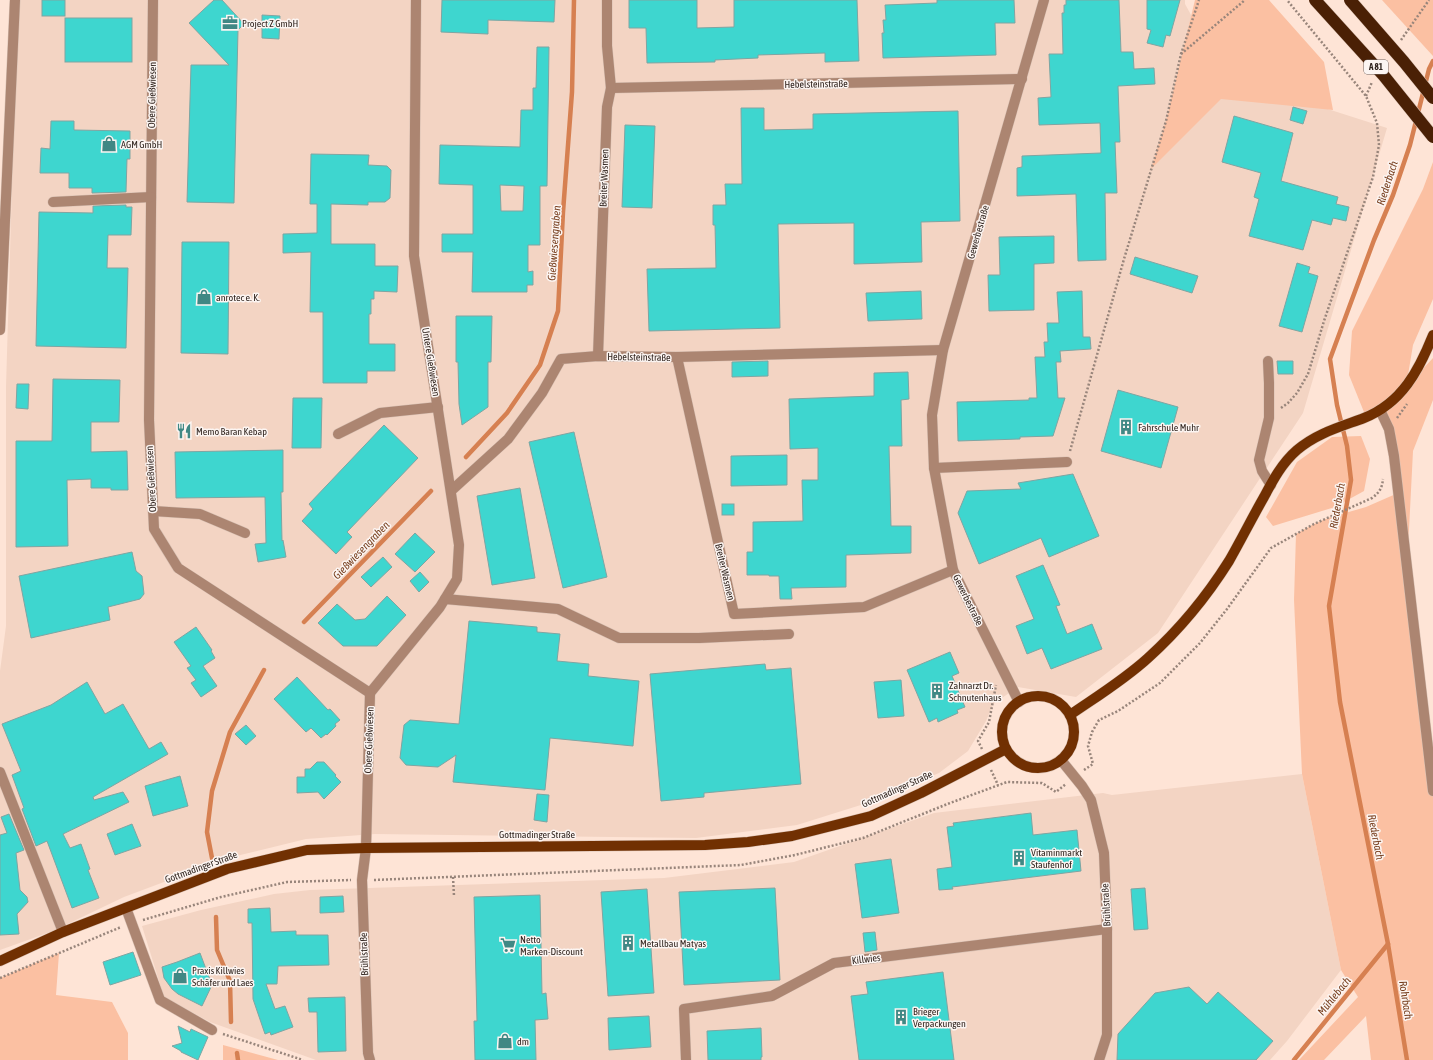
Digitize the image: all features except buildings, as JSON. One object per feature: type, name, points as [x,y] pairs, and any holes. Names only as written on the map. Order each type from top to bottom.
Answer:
[{"type":"highway","name":"A 81","points":[[1315,0],[1379,71],[1433,137]]},
{"type":"highway","name":"A 81","points":[[1350,0],[1433,98]]},
{"type":"main road","points":[[1070,715],[1126,676],[1148,658],[1183,622],[1228,562],[1282,466],[1296,451],[1314,437],[1380,410],[1394,400],[1406,388],[1426,353],[1433,334]]},
{"type":"main road","points":[[1039,696],[1051,699],[1062,705],[1070,715],[1074,727],[1073,739],[1069,751],[1061,760],[1052,766],[1030,768],[1020,764],[1012,758],[1006,749],[1002,737],[1002,725],[1007,713],[1015,704],[1026,698],[1039,696]]},
{"type":"main road","name":"Gottmadinger Straße","points":[[0,961],[63,932],[227,869],[307,850],[366,848],[705,845],[748,842],[792,836],[871,816],[921,793],[1006,749]]},
{"type":"street","points":[[0,330],[14,0]]},
{"type":"street","name":"Obere Gießwiesen","points":[[153,0],[149,420],[154,529],[178,568],[370,693],[366,848]]},
{"type":"street","name":"Untere Gießwiesen","points":[[370,693],[445,599],[457,579],[460,545],[414,256],[416,0]]},
{"type":"street","name":"Breiter Wasmen","points":[[598,356],[607,107],[611,88],[606,46],[607,0]]},
{"type":"street","name":"Gewerbestraße","points":[[1019,702],[953,570],[934,468],[932,415],[943,350],[1044,0]]},
{"type":"street","name":"Hebelsteinstraße","points":[[611,88],[1022,79]]},
{"type":"street","points":[[53,202],[151,197]]},
{"type":"street","name":"Hebelsteinstraße","points":[[452,490],[508,439],[542,393],[561,359],[598,356],[677,357],[943,350]]},
{"type":"street","name":"Breiter Wasmen","points":[[677,357],[734,614],[864,607],[953,570]]},
{"type":"street","points":[[1268,362],[1269,418],[1259,460],[1262,471],[1271,485]]},
{"type":"street","points":[[338,434],[380,413],[438,407]]},
{"type":"street","points":[[1380,410],[1389,429],[1394,456],[1433,791]]},
{"type":"street","points":[[934,468],[1067,462]]},
{"type":"street","points":[[153,511],[200,514],[245,533]]},
{"type":"street","points":[[445,599],[558,609],[619,638],[699,638],[789,634]]},
{"type":"street","name":"Brühlstraße","points":[[1061,760],[1091,800],[1104,853],[1107,929],[1107,1035],[1099,1060]]},
{"type":"street","points":[[0,772],[63,932]]},
{"type":"street","name":"Brühlstraße","points":[[366,848],[362,880],[368,1053],[370,1060]]},
{"type":"street","points":[[126,908],[160,1000],[212,1030]]},
{"type":"street","name":"Killwies","points":[[686,1060],[684,1009],[772,996],[834,963],[1107,929]]},
{"type":"path","points":[[1067,462],[1124,259],[1166,121],[1181,54],[1198,0]]},
{"type":"path","points":[[1181,54],[1245,0]]},
{"type":"path","points":[[1269,418],[1288,403],[1297,393],[1308,374],[1324,321],[1373,177],[1379,146],[1377,123],[1366,96],[1287,0]]},
{"type":"path","points":[[0,978],[132,923],[221,897],[287,882],[453,877],[741,865],[795,855],[862,838],[1007,782],[1042,783],[1056,792],[1092,764],[1088,746],[1092,732],[1099,720],[1118,711],[1160,683],[1200,643],[1227,609],[1271,548],[1314,524],[1363,502],[1378,493],[1382,488],[1383,478]]},
{"type":"path","points":[[998,785],[978,741],[989,722],[996,688],[996,677],[1001,668]]},
{"type":"path","points":[[453,877],[454,896]]},
{"type":"path","points":[[212,1030],[302,1060]]},
{"type":"shaded area","points":[[19,0],[1185,0],[1185,4],[1225,76],[1387,128],[1303,413],[1158,633],[1076,697],[1018,687],[993,704],[986,721],[968,751],[939,773],[864,804],[797,825],[696,838],[375,834],[306,839],[228,858],[124,897],[53,931],[0,950],[0,671],[6,626],[6,387]]},
{"type":"shaded area","points":[[1195,0],[1269,0],[1324,62],[1333,110],[1221,99],[1151,169],[1166,121]]},
{"type":"shaded area","points":[[1382,0],[1433,0],[1433,56]]},
{"type":"shaded area","points":[[1433,162],[1433,299],[1413,345],[1406,387],[1433,358],[1433,400],[1413,451],[1407,569],[1433,791],[1433,1060],[1371,1060],[1366,1016],[1324,1060],[1299,1060],[1358,997],[1341,970],[1302,774],[1294,600],[1296,534],[1328,518],[1366,507],[1398,493],[1380,410],[1366,417],[1349,375],[1352,331],[1423,189]]},
{"type":"shaded area","points":[[1361,436],[1370,459],[1364,491],[1335,507],[1273,526],[1266,517],[1297,462],[1332,437]]},
{"type":"shaded area","points":[[1302,774],[1341,970],[1287,1041],[1270,1060],[316,1060],[210,1022],[164,997],[142,926],[201,910],[274,894],[310,890],[664,878],[794,862],[934,813],[1103,793],[1112,795]]},
{"type":"shaded area","points":[[59,953],[56,995],[112,1002],[128,1033],[128,1060],[0,1060],[0,978]]},
{"type":"shaded area","points":[[223,1045],[278,1060],[223,1060]]},
{"type":"waterway","name":"Gießwiesengraben","points":[[466,457],[507,413],[540,365],[558,311],[563,212],[572,92],[574,0]]},
{"type":"waterway","name":"Riederbach","points":[[1407,1060],[1388,944],[1340,702],[1329,606],[1351,480],[1347,446],[1337,405],[1330,359],[1374,240],[1393,195],[1410,145],[1429,69],[1433,61]]},
{"type":"waterway","name":"Gießwiesengraben","points":[[304,622],[431,491]]},
{"type":"waterway","name":"Gießwiesengraben","points":[[212,858],[207,832],[212,791],[230,732],[264,670]]},
{"type":"waterway","name":"Gießwiesengraben","points":[[216,917],[217,950],[230,981],[231,1022]]},
{"type":"waterway","name":"Mühlebach","points":[[1294,1060],[1388,944]]},
{"type":"waterway","name":"Gießwiesengraben","points":[[237,1053],[238,1060]]},
{"type":"place","name":"Project Z GmbH","points":[[230,23]]},
{"type":"place","name":"AGM GmbH","points":[[109,144]]},
{"type":"place","name":"anrotec e. K.","points":[[204,297]]},
{"type":"place","name":"Fahrschule Muhr","points":[[1126,427]]},
{"type":"place","name":"Memo Baran Kebap","points":[[184,431]]},
{"type":"place","name":"Zahnarzt Dr. Schnutenhaus","points":[[937,691]]},
{"type":"place","name":"Vitaminmarkt Staufenhof","points":[[1019,858]]},
{"type":"place","name":"Metallbau Matyas","points":[[628,943]]},
{"type":"place","name":"Netto Marken-Discount","points":[[508,945]]},
{"type":"place","name":"Praxis Killwies Schäfer und Laes","points":[[180,976]]},
{"type":"place","name":"Brieger Verpackungen","points":[[901,1017]]},
{"type":"place","name":"dm","points":[[505,1041]]},
{"type":"water label","name":"Rohrbach","points":[[1406,1000]]}]
